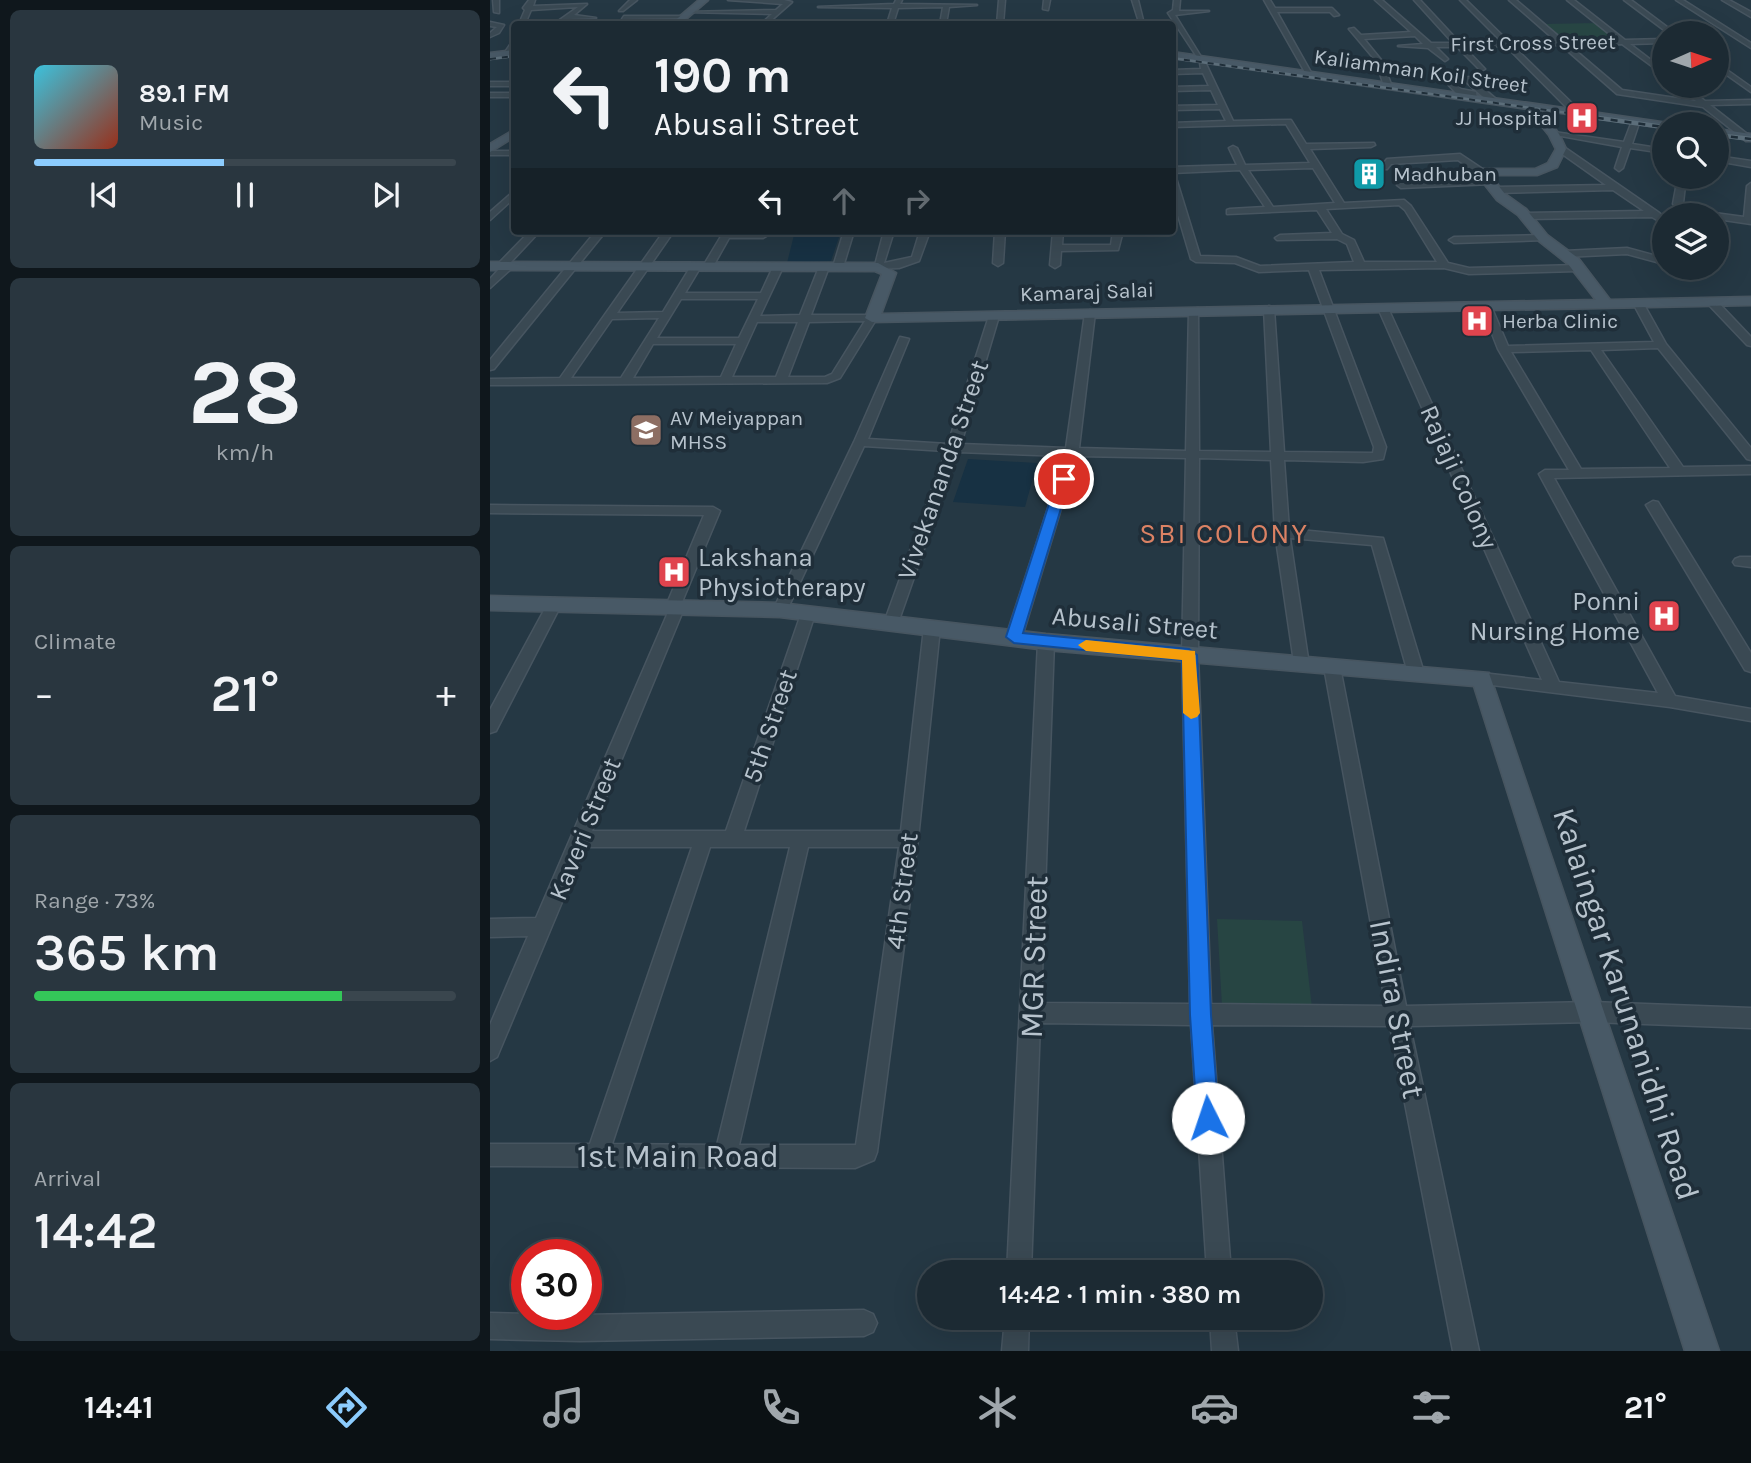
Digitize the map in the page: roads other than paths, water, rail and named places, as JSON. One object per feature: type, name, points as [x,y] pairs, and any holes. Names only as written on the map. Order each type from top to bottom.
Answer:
[{"type":"street","points":[[496,0],[497,12]]},
{"type":"street","points":[[523,21],[526,8],[532,0]]},
{"type":"street","points":[[561,21],[593,0]]},
{"type":"street","points":[[621,10],[634,0]]},
{"type":"street","points":[[679,21],[704,0]]},
{"type":"street","points":[[731,0],[789,2],[767,21]]},
{"type":"street","points":[[1000,21],[1002,0]]},
{"type":"street","points":[[1046,9],[1047,0]]},
{"type":"street","points":[[1135,0],[1141,19]]},
{"type":"street","points":[[1171,13],[1176,11],[1177,0]]},
{"type":"street","points":[[1268,0],[1310,74]]},
{"type":"street","points":[[1295,0],[1302,10]]},
{"type":"street","points":[[1378,0],[1445,59]]},
{"type":"street","points":[[1417,0],[1481,69]]},
{"type":"street","points":[[1463,0],[1578,114]]},
{"type":"street","points":[[1512,0],[1620,92],[1705,104],[1751,102]]},
{"type":"street","points":[[1570,0],[1652,64]]},
{"type":"street","points":[[1627,0],[1656,21]]},
{"type":"street","points":[[1679,0],[1751,46]]},
{"type":"street","points":[[1725,0],[1751,15]]},
{"type":"street","points":[[891,21],[898,3]]},
{"type":"street","points":[[821,7],[898,3],[974,5]]},
{"type":"street","points":[[526,8],[585,5]]},
{"type":"street","points":[[943,21],[946,5]]},
{"type":"street","points":[[1272,10],[1332,10],[1336,15]]},
{"type":"street","points":[[1171,13],[1206,11]]},
{"type":"street","points":[[624,18],[778,12]]},
{"type":"street","points":[[1066,13],[1066,21]]},
{"type":"street","points":[[1171,13],[1176,21]]},
{"type":"street","points":[[567,17],[593,18]]},
{"type":"street","points":[[1176,21],[1203,65],[1230,122]]},
{"type":"street","points":[[490,24],[501,24],[497,32],[490,35]]},
{"type":"street","points":[[1352,29],[1379,61],[1387,84]]},
{"type":"street","points":[[1359,37],[1416,34]]},
{"type":"street","points":[[1729,39],[1751,38]]},
{"type":"street","name":"First Cross Street","points":[[1401,46],[1652,41]]},
{"type":"street","points":[[490,56],[510,53]]},
{"type":"street","name":"Kaliamman Koil Street","points":[[1176,58],[1203,65],[1531,107]]},
{"type":"street","points":[[1176,71],[1203,65]]},
{"type":"street","name":"Kaliamman Koil Street","points":[[1203,65],[1387,84],[1652,125]]},
{"type":"street","points":[[1729,74],[1751,90]]},
{"type":"street","points":[[1474,98],[1473,94],[1460,92],[1448,80],[1468,79],[1493,101]]},
{"type":"street","points":[[490,84],[511,84]]},
{"type":"street","points":[[1176,89],[1214,88]]},
{"type":"street","points":[[490,95],[511,95]]},
{"type":"street","points":[[1697,98],[1749,137]]},
{"type":"street","points":[[1176,108],[1223,107]]},
{"type":"street","points":[[1531,107],[1554,134],[1561,149],[1652,212]]},
{"type":"street","name":"Kaliamman Koil Street","points":[[1578,114],[1652,124]]},
{"type":"street","points":[[1176,125],[1284,121],[1305,147],[1341,205]]},
{"type":"street","points":[[1619,167],[1635,123]]},
{"type":"street","points":[[1554,134],[1652,149]]},
{"type":"street","points":[[1729,134],[1749,137]]},
{"type":"street","points":[[490,151],[511,138]]},
{"type":"street","points":[[1305,147],[1371,145]]},
{"type":"street","points":[[1233,148],[1243,169],[1271,210]]},
{"type":"street","points":[[1489,181],[1544,171],[1553,165],[1561,149]]},
{"type":"street","points":[[490,151],[511,153]]},
{"type":"street","points":[[1367,167],[1387,166],[1388,162],[1423,161],[1430,154],[1464,158],[1526,216],[1543,238],[1572,261],[1606,304]]},
{"type":"street","points":[[1729,161],[1751,164]]},
{"type":"street","points":[[1176,170],[1315,165]]},
{"type":"street","points":[[1401,185],[1489,181],[1618,187]]},
{"type":"street","points":[[1729,218],[1749,221],[1751,186]]},
{"type":"street","points":[[1176,192],[1196,259],[1236,260],[1259,269],[1444,265],[1469,271],[1572,261],[1652,259]]},
{"type":"street","points":[[490,217],[511,197]]},
{"type":"street","points":[[1230,212],[1396,202],[1406,205],[1444,265]]},
{"type":"street","points":[[1321,207],[1338,236]]},
{"type":"street","points":[[1526,216],[1652,214]]},
{"type":"street","points":[[490,285],[500,266],[531,235]]},
{"type":"street","points":[[490,367],[598,235]]},
{"type":"street","points":[[564,380],[666,235]]},
{"type":"street","points":[[625,381],[677,296],[726,235],[763,235]]},
{"type":"street","points":[[781,380],[803,319],[834,266],[847,235]]},
{"type":"street","points":[[878,265],[888,235]]},
{"type":"street","points":[[500,266],[701,268],[899,265],[916,259],[924,235]]},
{"type":"street","points":[[998,263],[1000,235]]},
{"type":"street","points":[[1055,265],[1058,235]]},
{"type":"street","points":[[1056,248],[1115,248],[1117,235]]},
{"type":"street","points":[[1280,238],[1338,236],[1351,242],[1360,265]]},
{"type":"street","points":[[1454,240],[1543,238]]},
{"type":"street","points":[[490,382],[834,378],[872,318],[889,273],[878,265]]},
{"type":"street","points":[[725,380],[778,267]]},
{"type":"street","points":[[860,442],[953,449],[1072,453],[1363,458],[1379,456],[1380,447],[1313,267]]},
{"type":"street","points":[[677,296],[763,296]]},
{"type":"street","name":"Kamaraj Salai","points":[[872,318],[1328,307],[1486,308],[1751,300]]},
{"type":"street","points":[[1711,301],[1751,343]]},
{"type":"street","points":[[1638,303],[1661,345],[1751,456]]},
{"type":"street","name":"Rajaji Colony","points":[[1383,308],[1553,686]]},
{"type":"street","points":[[1486,308],[1504,349],[1576,471]]},
{"type":"street","points":[[1269,309],[1282,533],[1301,665]]},
{"type":"street","points":[[1194,310],[1189,655],[1201,1015],[1218,1260]]},
{"type":"street","points":[[1014,637],[1072,453],[1090,313]]},
{"type":"street","points":[[611,316],[664,315]]},
{"type":"street","name":"Vivekananda Street","points":[[891,623],[953,449],[994,316]]},
{"type":"street","points":[[752,319],[872,318]]},
{"type":"street","points":[[780,610],[860,442],[904,339]]},
{"type":"street","points":[[649,341],[742,341]]},
{"type":"street","points":[[1504,349],[1661,345]]},
{"type":"street","points":[[1594,347],[1678,470]]},
{"type":"street","points":[[1671,701],[1545,474],[1576,471],[1751,470]]},
{"type":"street","points":[[1653,505],[1751,666]]},
{"type":"street","name":"Kaveri Street","points":[[490,509],[712,510],[713,513],[544,927],[490,1050]]},
{"type":"street","points":[[1282,533],[1378,541],[1416,673]]},
{"type":"street","name":"Abusali Street","points":[[490,603],[780,610],[1046,642],[1482,679]]},
{"type":"street","points":[[490,726],[555,604]]},
{"type":"street","name":"5th Street","points":[[733,839],[808,614]]},
{"type":"street","name":"4th Street","points":[[866,1152],[909,839],[932,628]]},
{"type":"street","name":"MGR Street","points":[[1020,1260],[1046,642]]},
{"type":"street","name":"Indira Street","points":[[1332,667],[1398,1016],[1466,1351]]},
{"type":"street","points":[[1482,679],[1671,701],[1751,715]]},
{"type":"street","name":"Kalaingar Karunanidhi Road","points":[[1482,679],[1702,1351]]},
{"type":"street","points":[[579,839],[909,839]]},
{"type":"street","points":[[597,1157],[703,840]]},
{"type":"street","points":[[725,1157],[801,840]]},
{"type":"street","points":[[490,928],[544,927]]},
{"type":"street","points":[[1032,1013],[1398,1016],[1592,1012],[1751,1019]]},
{"type":"street","name":"1st Main Road","points":[[490,1155],[855,1157],[866,1152]]},
{"type":"street","points":[[490,1326],[580,1328],[864,1323]]},
{"type":"street","points":[[1015,1351],[1016,1330]]},
{"type":"street","points":[[1223,1330],[1225,1351]]},
{"type":"water","points":[[794,235],[840,235],[831,261],[787,263]]},
{"type":"water","points":[[968,459],[1037,463],[1025,507],[953,502]]},
{"type":"railway","points":[[490,59],[511,56]]},
{"type":"railway","points":[[1176,59],[1582,115]]},
{"type":"railway","points":[[1569,114],[1652,125]]},
{"type":"railway","points":[[1729,136],[1751,139]]},
{"type":"place","name":"JJ Hospital","points":[[1582,118]]},
{"type":"place","name":"Madhuban","points":[[1369,174]]},
{"type":"place","name":"Herba Clinic","points":[[1477,321]]},
{"type":"place","name":"AV Meiyappan MHSS","points":[[646,430]]},
{"type":"place","name":"Lakshana Physiotherapy","points":[[674,572]]},
{"type":"place","name":"Ponni Nursing Home","points":[[1664,616]]},
{"type":"district","name":"SBI COLONY","points":[[1224,533]]}]
